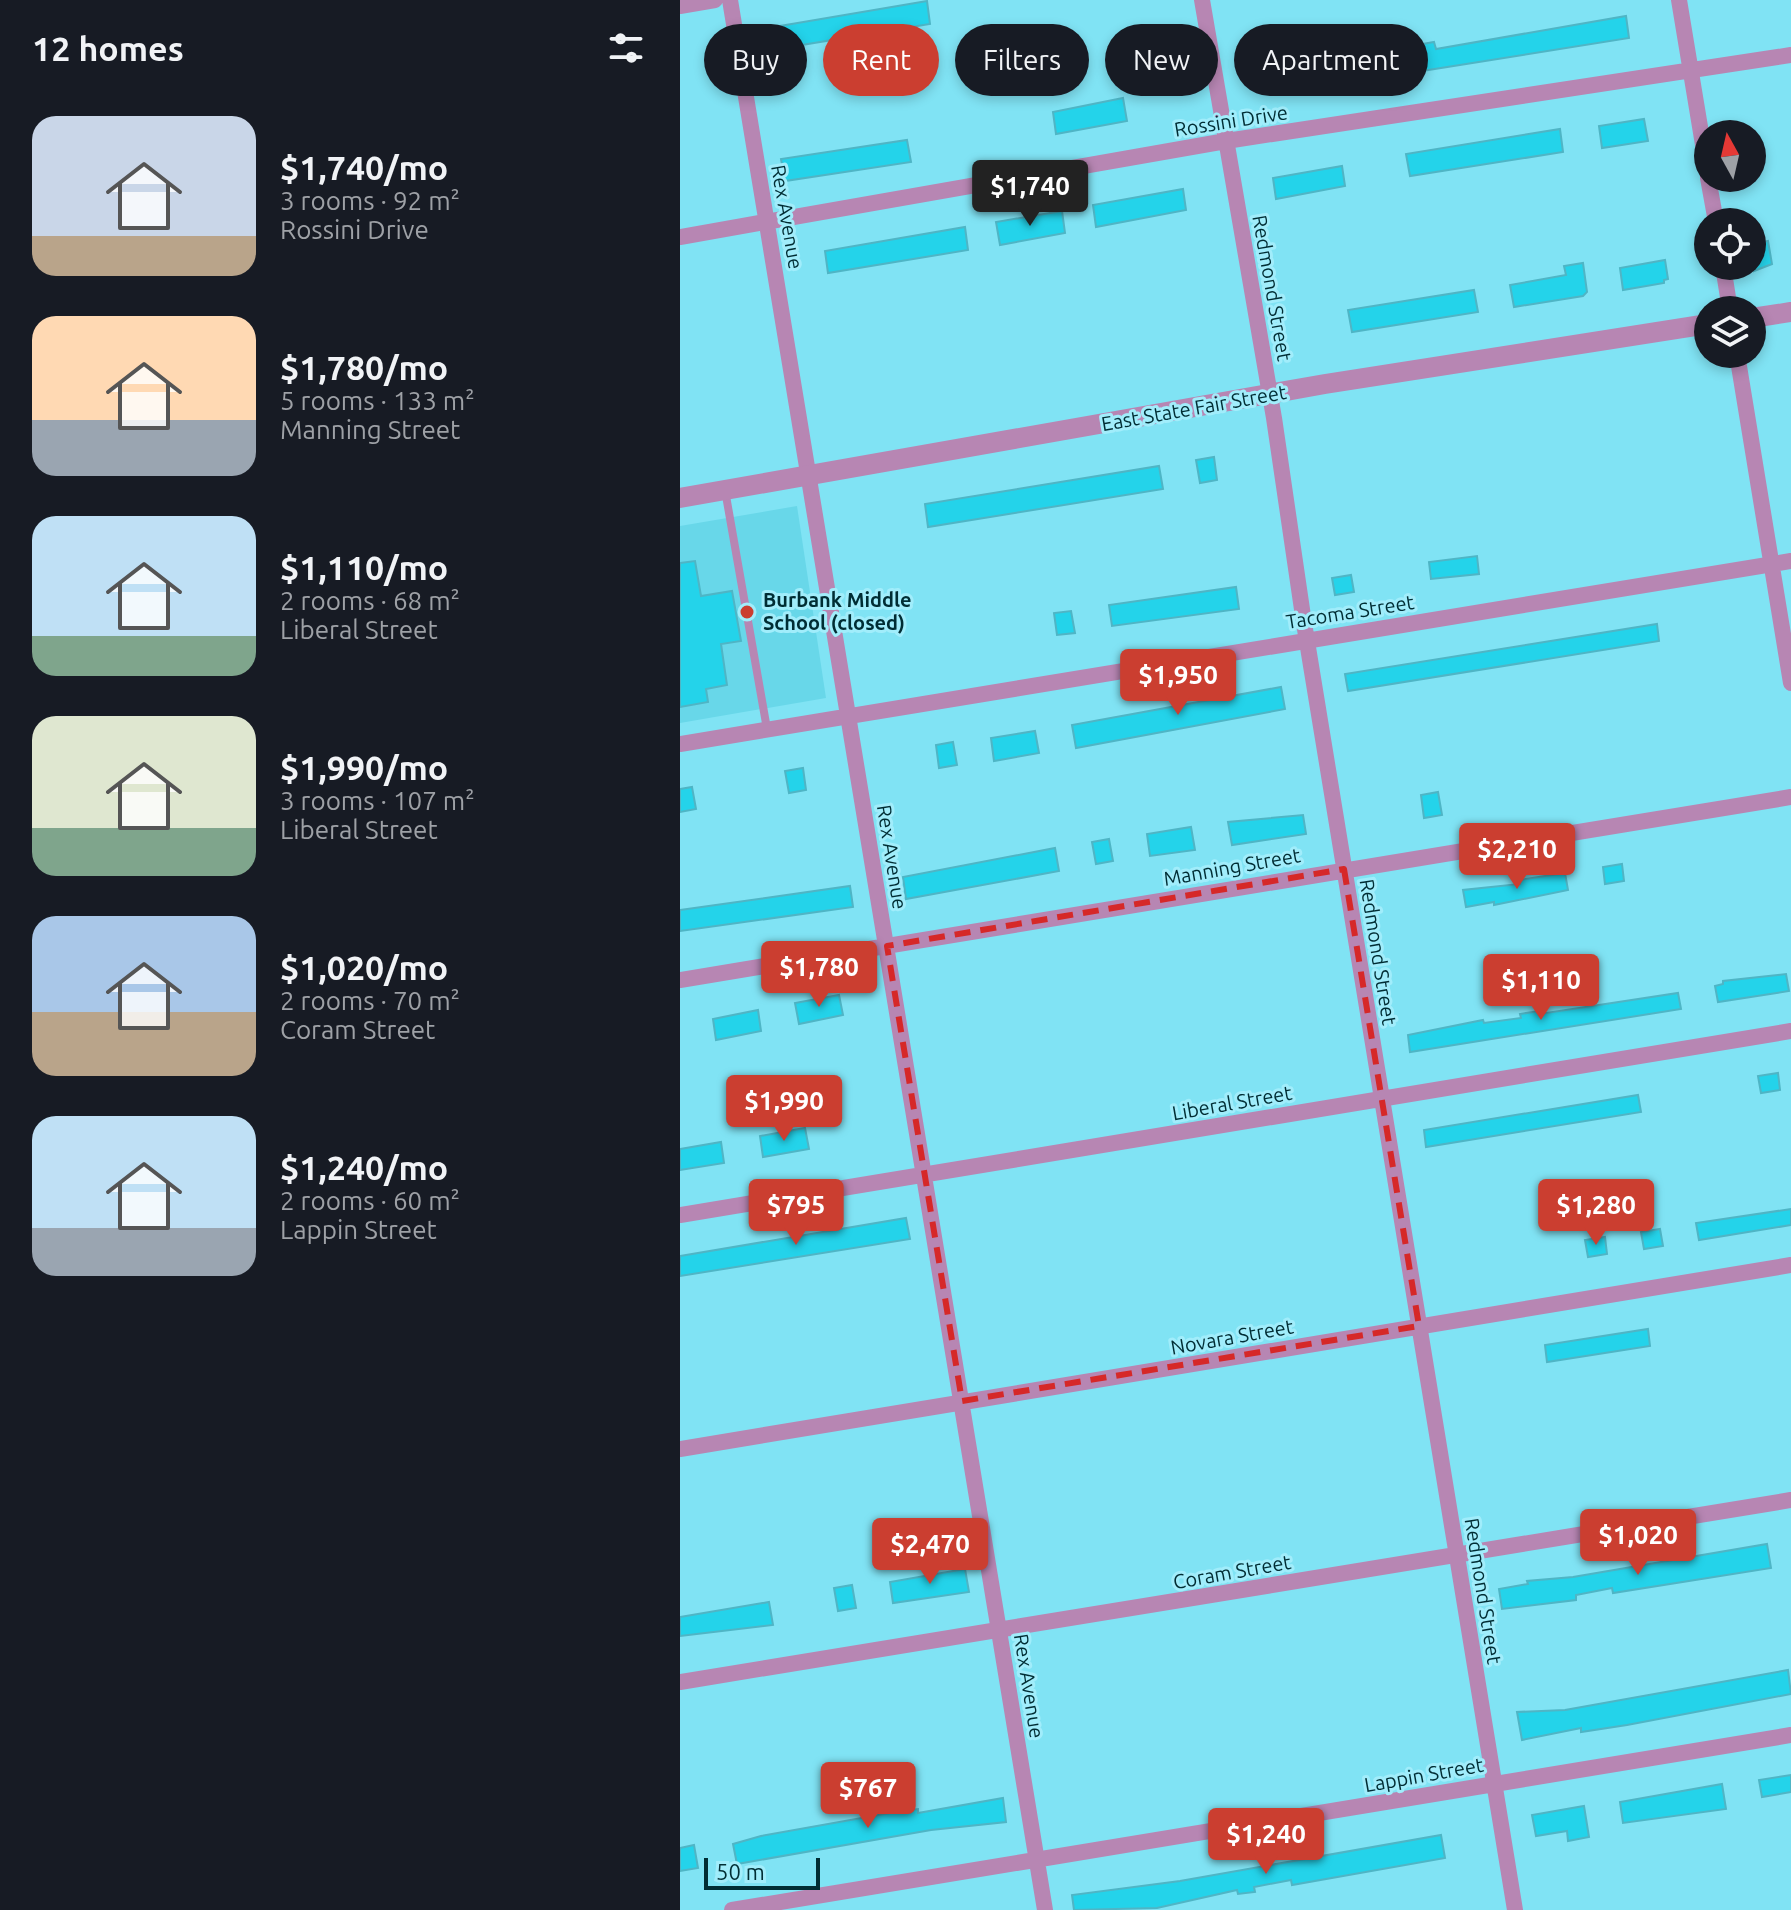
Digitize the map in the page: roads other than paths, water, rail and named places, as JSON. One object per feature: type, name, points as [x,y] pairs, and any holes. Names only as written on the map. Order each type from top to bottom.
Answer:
[{"type":"street","points":[[680,6],[715,0]]},
{"type":"street","name":"Rex Avenue","points":[[730,0],[811,475],[1045,1910]]},
{"type":"street","name":"Redmond Street","points":[[1202,0],[1270,396],[1344,869],[1515,1910]]},
{"type":"street","points":[[1679,0],[1699,120]]},
{"type":"street","name":"Rossini Drive","points":[[680,237],[1226,141],[1791,55]]},
{"type":"street","points":[[1766,316],[1791,312]]},
{"type":"street","name":"East State Fair Street","points":[[680,498],[1694,326]]},
{"type":"street","points":[[1739,368],[1791,683]]},
{"type":"street","name":"Tacoma Street","points":[[680,744],[1791,561]]},
{"type":"street","name":"Manning Street","points":[[680,980],[1791,797]]},
{"type":"street","name":"Liberal Street","points":[[680,1215],[1791,1031]]},
{"type":"street","name":"Novara Street","points":[[680,1449],[1791,1265]]},
{"type":"street","name":"Coram Street","points":[[680,1682],[1791,1500]]},
{"type":"street","name":"Lappin Street","points":[[732,1910],[1791,1735]]},
{"type":"lane","points":[[725,490],[767,729]]},
{"type":"place","name":"Burbank Middle School (closed)","points":[[747,612]]}]
